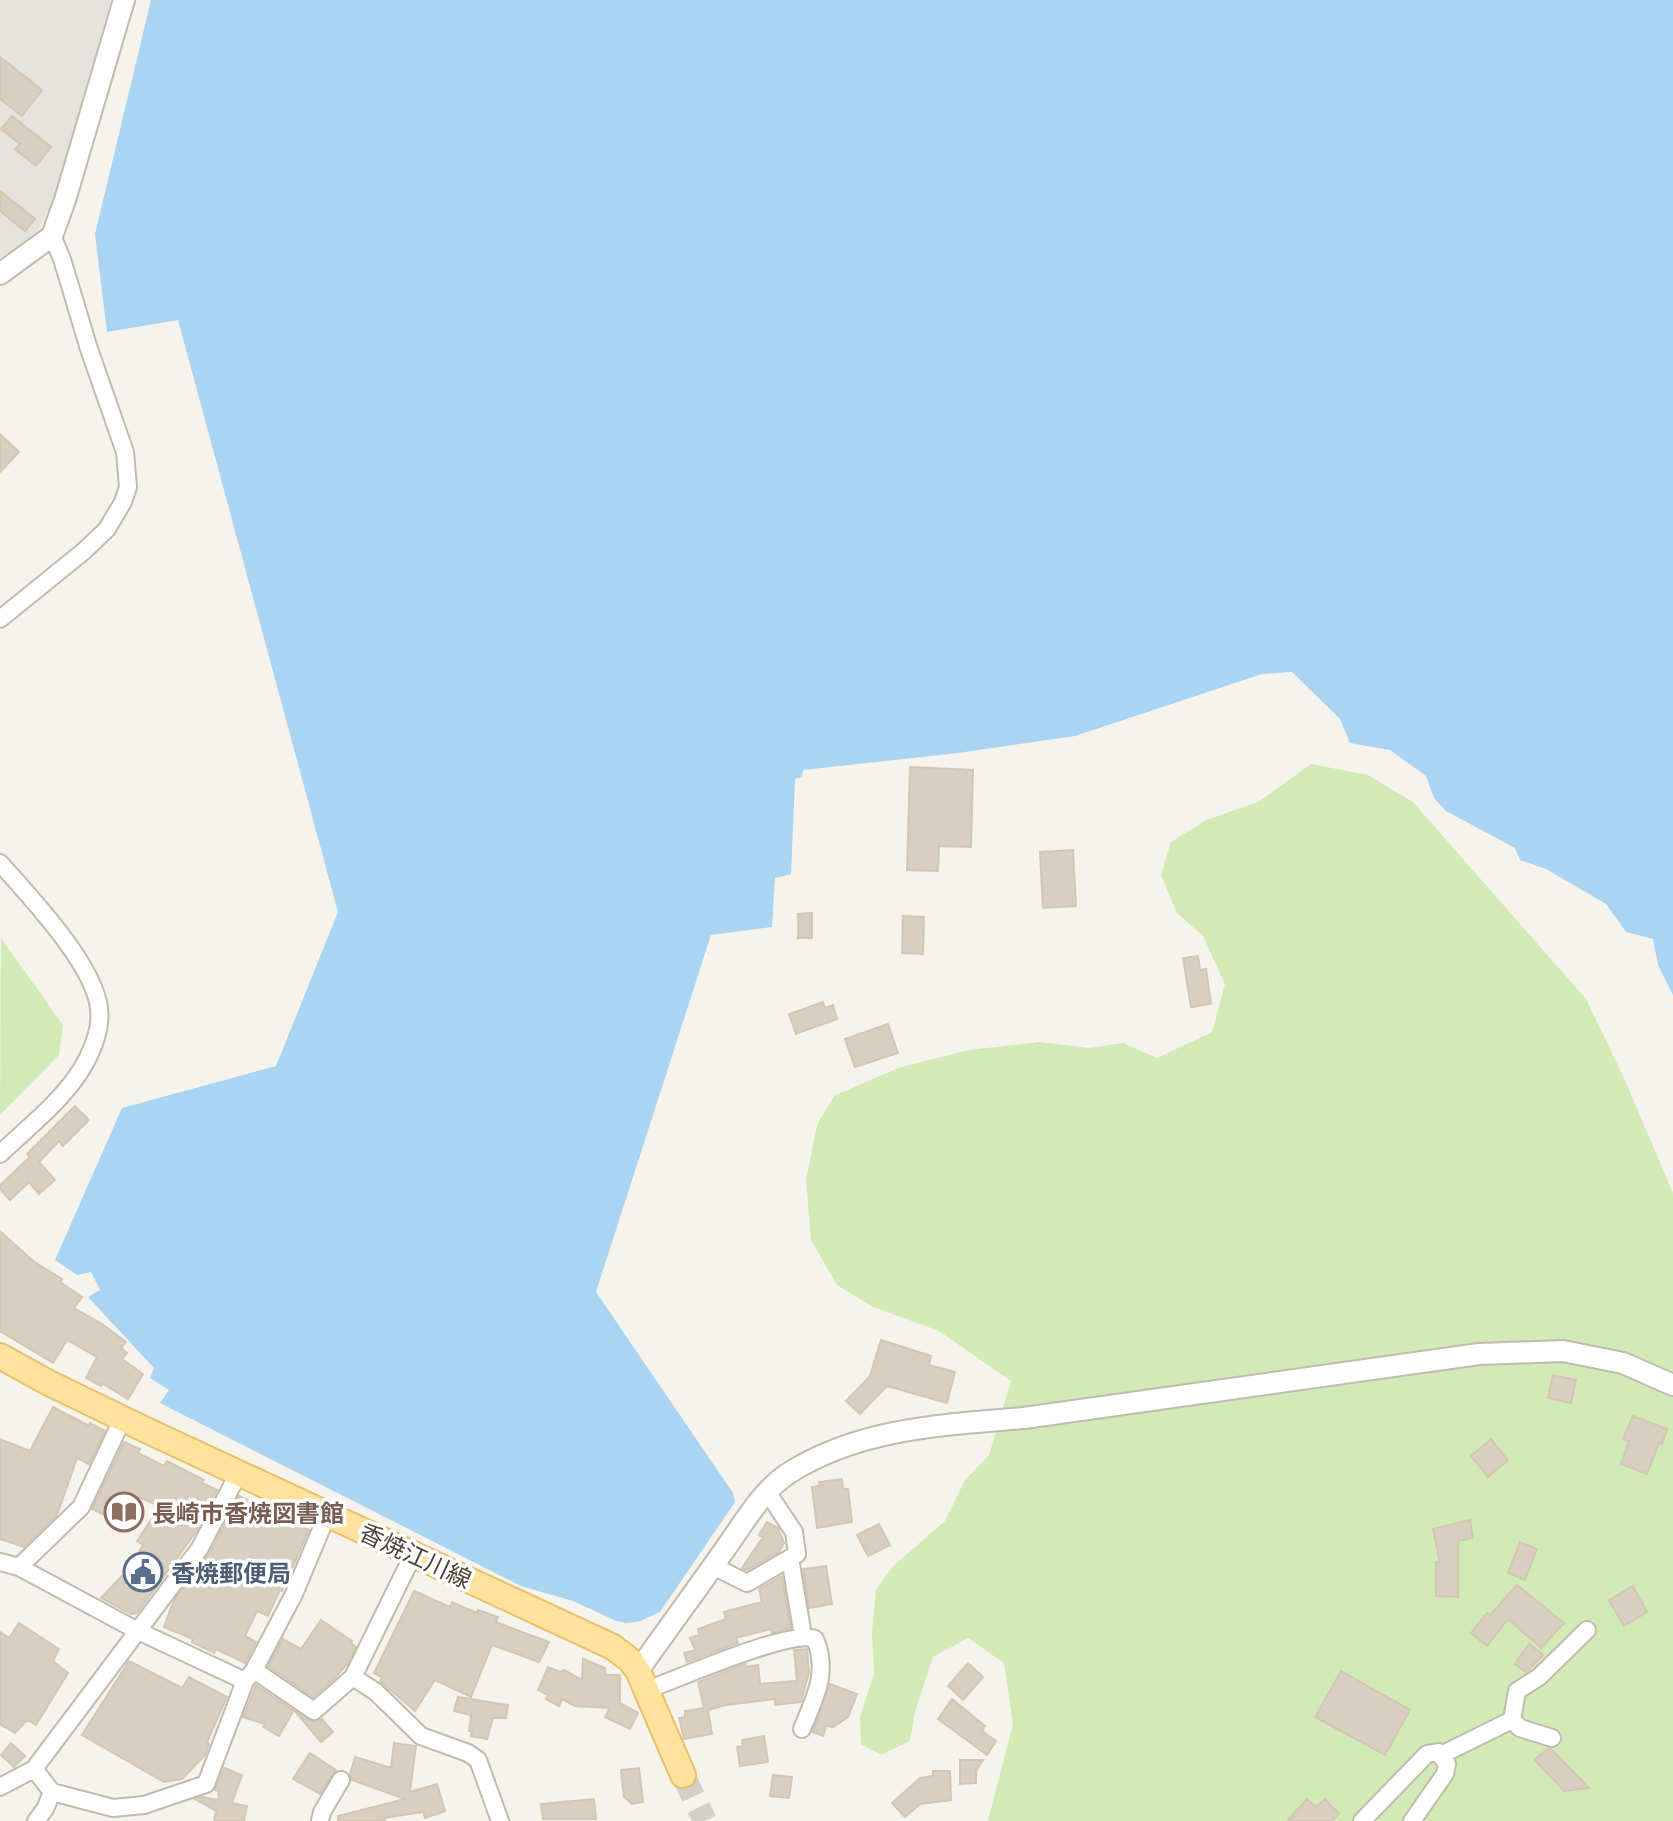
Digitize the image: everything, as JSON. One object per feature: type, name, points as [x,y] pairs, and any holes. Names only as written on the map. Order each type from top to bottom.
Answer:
[{"type":"main road","name":"香焼江川線","points":[[0,1356],[47,1382],[613,1647],[631,1661],[642,1680],[683,1775]]},
{"type":"street","points":[[0,274],[52,236],[124,0]]},
{"type":"street","points":[[0,619],[107,529],[128,487],[125,452],[52,236]]},
{"type":"street","points":[[0,863],[82,965],[93,985],[99,1007],[98,1034],[78,1075],[62,1095],[0,1154]]},
{"type":"street","points":[[642,1680],[713,1566],[786,1474],[829,1451],[874,1436],[1479,1354],[1563,1351],[1590,1355],[1623,1363],[1673,1385]]},
{"type":"street","points":[[19,1567],[81,1507],[123,1418]]},
{"type":"street","points":[[0,1787],[34,1769],[200,1548],[239,1472]]},
{"type":"street","points":[[713,1566],[747,1583],[797,1554],[794,1532],[768,1493]]},
{"type":"street","points":[[34,1769],[52,1792],[113,1808],[144,1805],[206,1784],[250,1675],[294,1594],[328,1513]]},
{"type":"street","points":[[0,1562],[19,1567],[136,1630],[250,1675],[314,1711],[353,1677],[413,1555]]},
{"type":"street","points":[[790,1558],[803,1636]]},
{"type":"street","points":[[1512,1720],[1517,1691],[1539,1677],[1587,1630]]},
{"type":"street","points":[[642,1680],[782,1640],[803,1636],[815,1639],[823,1673],[802,1729]]},
{"type":"street","points":[[353,1677],[376,1692],[421,1736],[478,1760],[500,1821]]},
{"type":"street","points":[[1512,1720],[1520,1728],[1552,1738]]},
{"type":"street","points":[[1441,1755],[1512,1720]]},
{"type":"street","points":[[1362,1821],[1427,1754],[1435,1751],[1447,1764],[1445,1774],[1412,1821]]},
{"type":"street","points":[[320,1821],[341,1780]]},
{"type":"street","points":[[36,1821],[52,1792]]},
{"type":"shaded area","points":[[0,0],[111,0],[53,205],[37,232],[0,259]]},
{"type":"green space","points":[[1311,764],[1368,775],[1413,802],[1586,999],[1673,1193],[1673,1821],[988,1821],[1013,1724],[1004,1663],[968,1638],[933,1657],[915,1712],[910,1741],[881,1755],[861,1744],[860,1717],[874,1674],[872,1633],[876,1590],[893,1566],[945,1521],[965,1480],[989,1455],[1011,1381],[939,1331],[871,1306],[837,1285],[811,1240],[806,1180],[817,1125],[834,1096],[898,1068],[969,1050],[1039,1042],[1090,1048],[1123,1043],[1157,1058],[1212,1032],[1225,984],[1203,936],[1177,913],[1161,875],[1171,842],[1206,820],[1258,802]]},
{"type":"green space","points":[[1,938],[63,1025],[59,1055],[0,1115]]},
{"type":"water","points":[[151,0],[1673,0],[1673,995],[1658,965],[1653,939],[1626,932],[1606,904],[1546,869],[1520,860],[1515,848],[1446,811],[1434,798],[1426,776],[1390,750],[1350,743],[1340,719],[1292,672],[1262,674],[1075,736],[803,770],[802,777],[795,779],[791,874],[775,878],[772,927],[711,935],[596,1292],[733,1493],[735,1502],[660,1612],[638,1622],[625,1623],[573,1601],[521,1586],[160,1403],[169,1390],[150,1378],[154,1368],[88,1297],[100,1290],[91,1272],[77,1275],[55,1260],[122,1108],[276,1066],[338,912],[178,320],[107,332],[95,234]]},
{"type":"building","points":[[0,57],[42,90],[22,116],[0,99]]},
{"type":"building","points":[[12,116],[51,147],[36,166],[15,149],[20,144],[1,129]]},
{"type":"building","points":[[0,191],[35,219],[25,231],[0,211]]},
{"type":"building","points":[[0,434],[19,452],[0,472]]},
{"type":"building","points":[[910,767],[973,770],[971,847],[939,846],[938,871],[907,870]]},
{"type":"building","points":[[1073,850],[1076,906],[1043,908],[1040,852]]},
{"type":"building","points":[[812,913],[812,938],[798,938],[798,914]]},
{"type":"building","points":[[903,916],[924,917],[923,954],[902,953]]},
{"type":"building","points":[[1198,956],[1200,970],[1206,969],[1211,1004],[1191,1007],[1183,958]]},
{"type":"building","points":[[823,1002],[825,1008],[833,1005],[837,1019],[796,1034],[789,1014]]},
{"type":"building","points":[[888,1024],[898,1053],[855,1067],[845,1039]]},
{"type":"building","points":[[75,1106],[89,1120],[63,1146],[59,1141],[39,1162],[55,1180],[39,1194],[29,1182],[10,1200],[0,1185],[30,1157],[27,1154]]},
{"type":"building","points":[[0,1231],[33,1261],[62,1279],[60,1282],[82,1297],[74,1308],[126,1342],[121,1348],[127,1353],[122,1359],[143,1374],[128,1399],[86,1378],[97,1357],[67,1340],[53,1363],[0,1331]]},
{"type":"building","points":[[881,1340],[931,1356],[929,1365],[955,1372],[947,1403],[887,1386],[860,1414],[846,1401],[870,1376]]},
{"type":"building","points":[[1553,1375],[1576,1380],[1571,1403],[1548,1398]]},
{"type":"building","points":[[53,1407],[105,1431],[89,1464],[77,1458],[57,1515],[24,1547],[0,1539],[0,1439],[30,1451]]},
{"type":"building","points":[[1633,1416],[1667,1429],[1647,1474],[1621,1464],[1629,1441],[1623,1439]]},
{"type":"building","points":[[1491,1439],[1508,1460],[1488,1477],[1471,1456]]},
{"type":"building","points":[[124,1442],[140,1449],[138,1453],[164,1466],[167,1461],[217,1490],[196,1532],[137,1613],[131,1614],[101,1598],[122,1576],[124,1578],[143,1545],[137,1541],[160,1506],[121,1490],[108,1517],[92,1509]]},
{"type":"building","points":[[842,1479],[843,1489],[848,1489],[852,1522],[817,1528],[812,1487],[820,1486],[819,1482]]},
{"type":"building","points":[[239,1496],[309,1530],[268,1616],[257,1611],[245,1636],[256,1642],[245,1663],[216,1649],[214,1653],[192,1642],[193,1639],[164,1627],[174,1600],[210,1553]]},
{"type":"building","points":[[1470,1520],[1473,1538],[1458,1541],[1458,1597],[1436,1596],[1436,1562],[1440,1563],[1433,1529]]},
{"type":"building","points":[[767,1522],[778,1528],[784,1543],[779,1552],[747,1570],[742,1568],[763,1537],[759,1535]]},
{"type":"building","points":[[879,1524],[890,1545],[868,1556],[857,1535]]},
{"type":"building","points":[[1520,1542],[1537,1549],[1525,1580],[1508,1573]]},
{"type":"building","points":[[826,1566],[832,1604],[809,1608],[803,1569]]},
{"type":"building","points":[[782,1576],[791,1628],[772,1633],[771,1629],[736,1638],[738,1643],[687,1662],[684,1653],[695,1650],[690,1638],[700,1635],[698,1629],[726,1619],[724,1612],[762,1602],[759,1589]]},
{"type":"building","points":[[1517,1585],[1564,1623],[1541,1648],[1508,1619],[1487,1646],[1471,1633]]},
{"type":"building","points":[[1633,1586],[1647,1612],[1624,1626],[1609,1600]]},
{"type":"building","points":[[414,1591],[450,1607],[452,1602],[477,1613],[478,1610],[498,1617],[496,1622],[549,1642],[539,1662],[492,1645],[471,1697],[435,1680],[415,1711],[380,1681],[382,1677],[374,1673]]},
{"type":"building","points":[[321,1620],[356,1647],[348,1663],[313,1697],[268,1666],[283,1639],[301,1649]]},
{"type":"building","points":[[19,1623],[59,1649],[53,1661],[68,1673],[36,1725],[27,1720],[15,1733],[0,1724],[0,1632],[9,1638]]},
{"type":"building","points":[[1529,1644],[1543,1655],[1526,1672],[1515,1664]]},
{"type":"building","points":[[807,1649],[809,1672],[801,1702],[775,1705],[775,1699],[708,1710],[712,1734],[684,1739],[679,1718],[685,1717],[685,1711],[704,1708],[698,1682],[745,1664],[746,1667],[758,1665],[760,1684],[797,1681],[794,1650]]},
{"type":"building","points":[[583,1659],[605,1668],[605,1675],[620,1675],[620,1703],[638,1713],[630,1729],[605,1717],[610,1708],[575,1706],[562,1699],[559,1706],[538,1690],[548,1667],[560,1672],[564,1670],[582,1680]]},
{"type":"building","points":[[129,1661],[182,1688],[189,1677],[227,1697],[207,1742],[205,1755],[182,1779],[164,1782],[82,1735]]},
{"type":"building","points":[[968,1663],[983,1677],[963,1700],[948,1686]]},
{"type":"building","points":[[1341,1671],[1410,1710],[1385,1755],[1315,1717]]},
{"type":"building","points":[[830,1684],[857,1694],[848,1717],[833,1727],[826,1726],[823,1736],[813,1732]]},
{"type":"building","points":[[256,1685],[294,1710],[279,1736],[263,1727],[265,1724],[243,1717]]},
{"type":"building","points":[[458,1697],[508,1705],[506,1718],[493,1718],[487,1739],[471,1736],[471,1715],[454,1711]]},
{"type":"building","points":[[952,1699],[985,1726],[982,1731],[996,1741],[987,1755],[938,1719]]},
{"type":"building","points":[[295,1711],[308,1720],[316,1722],[322,1719],[333,1732],[321,1742]]},
{"type":"building","points":[[764,1736],[768,1762],[740,1766],[737,1747],[743,1746],[742,1740]]},
{"type":"building","points":[[11,1743],[25,1756],[14,1767],[1,1755]]},
{"type":"building","points":[[394,1743],[416,1746],[410,1792],[437,1784],[445,1811],[425,1818],[423,1812],[384,1818],[385,1821],[338,1821],[338,1816],[405,1799],[352,1780],[350,1774],[355,1757],[391,1768]]},
{"type":"building","points":[[1548,1748],[1589,1788],[1564,1791],[1535,1760]]},
{"type":"building","points":[[310,1753],[336,1770],[320,1794],[293,1779]]},
{"type":"building","points":[[960,1760],[983,1760],[976,1771],[976,1783],[960,1784]]},
{"type":"building","points":[[224,1768],[242,1775],[232,1803],[247,1806],[244,1821],[214,1821],[216,1811],[195,1799],[218,1800],[219,1791],[215,1790]]},
{"type":"building","points":[[639,1768],[643,1802],[632,1804],[624,1797],[621,1770]]},
{"type":"building","points":[[933,1771],[950,1771],[951,1800],[920,1804],[905,1817],[892,1803],[920,1778],[933,1776]]},
{"type":"building","points":[[773,1775],[792,1777],[789,1798],[770,1796]]},
{"type":"building","points":[[594,1799],[596,1819],[543,1819],[541,1804]]},
{"type":"building","points":[[1307,1799],[1316,1807],[1325,1799],[1339,1814],[1332,1821],[1287,1821]]},
{"type":"tunnel","points":[[683,1775],[705,1821]]},
{"type":"place","name":"長崎市香焼図書館","points":[[124,1512]]},
{"type":"place","name":"香焼郵便局","points":[[143,1572]]}]
